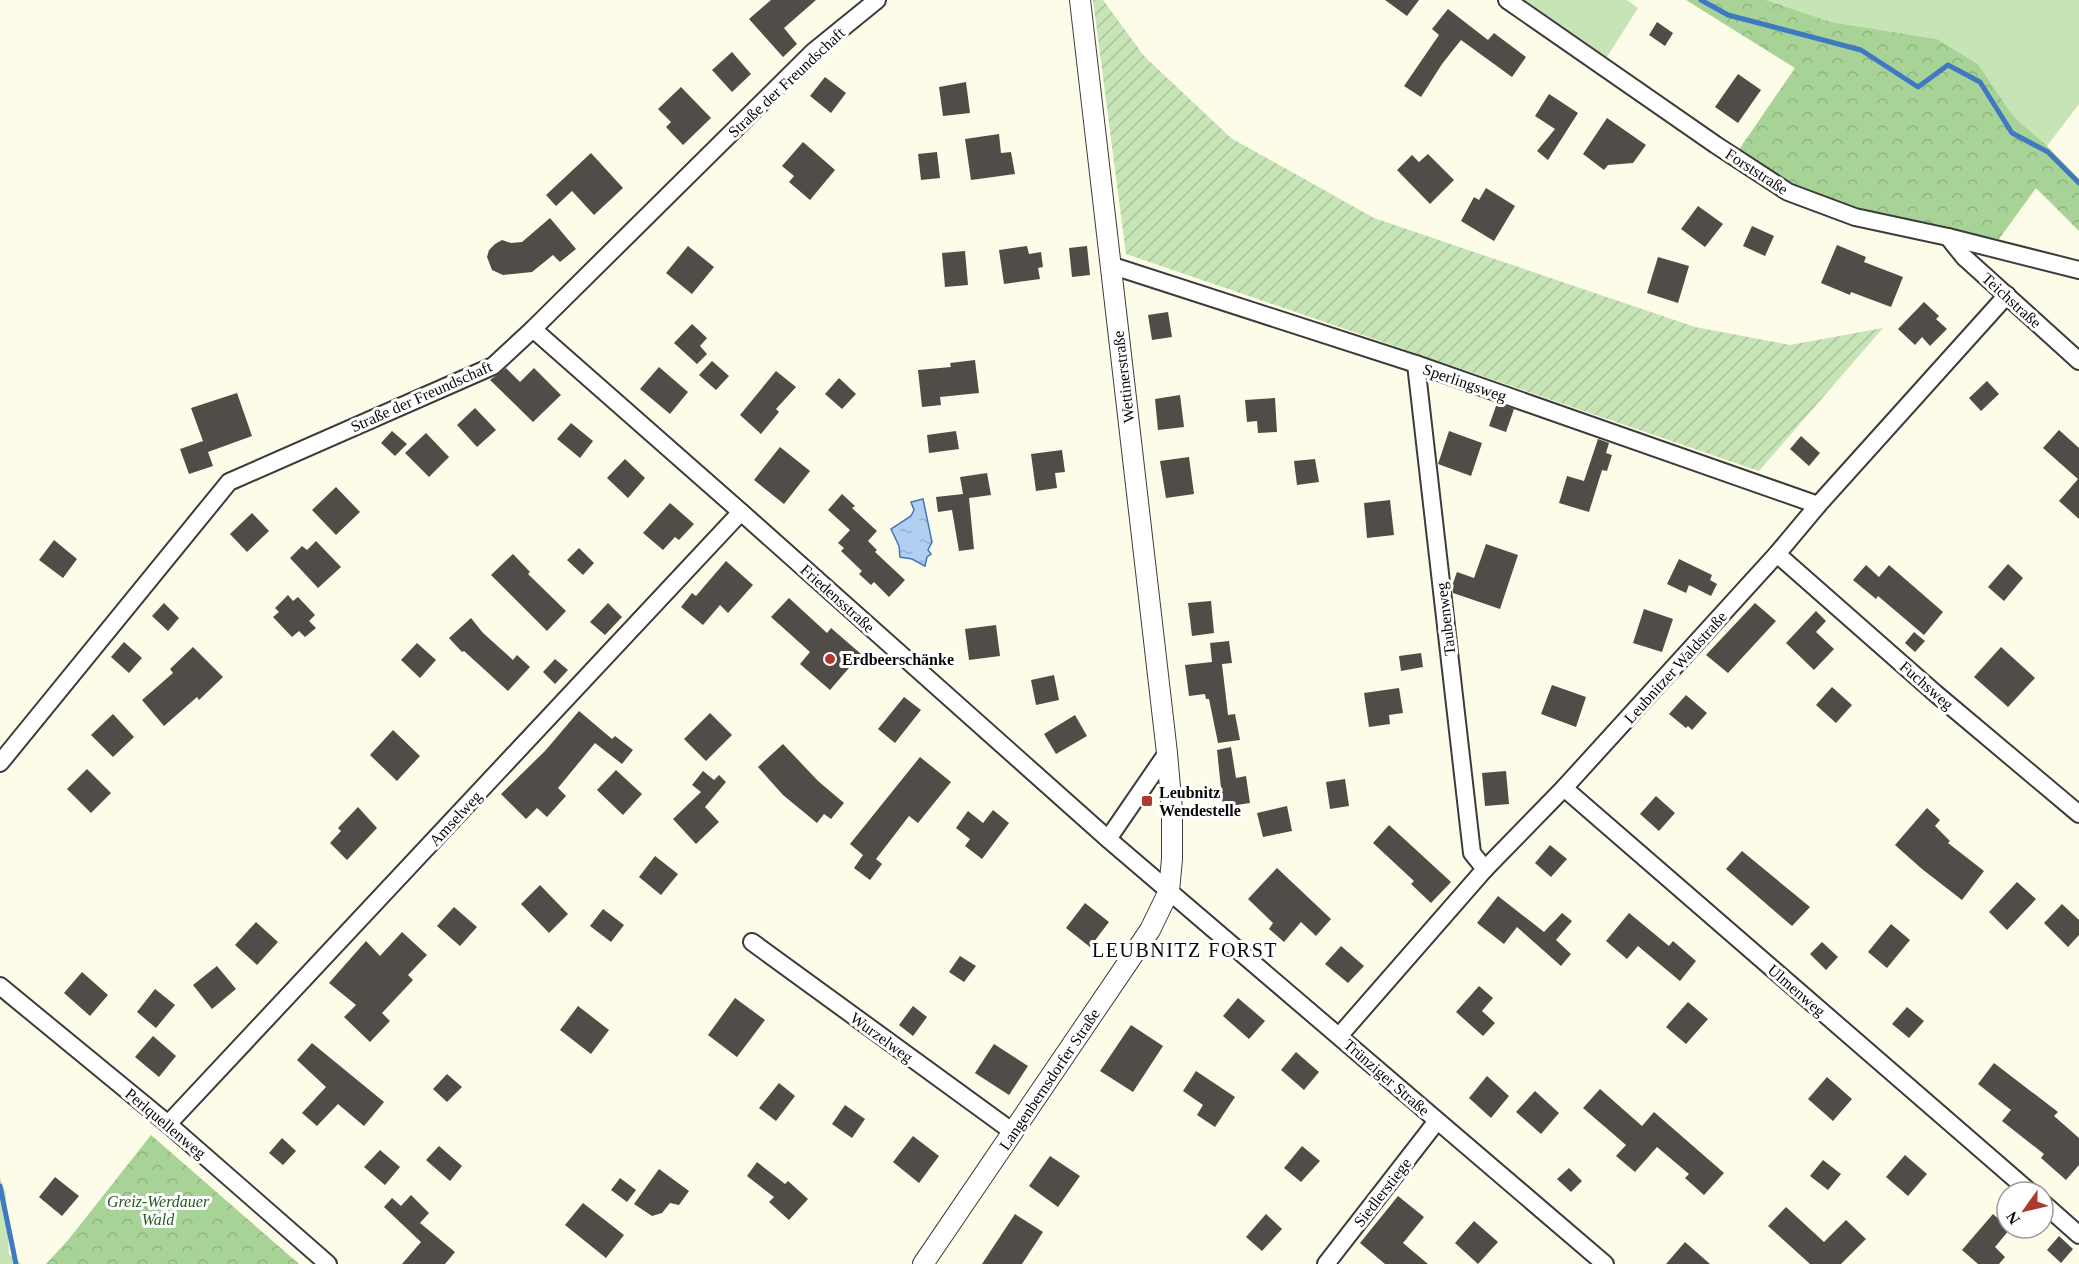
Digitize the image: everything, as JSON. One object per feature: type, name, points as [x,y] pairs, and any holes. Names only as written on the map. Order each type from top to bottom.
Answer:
[{"type":"street","name":"Straße der Freundschaft","points":[[0,763],[229,482],[493,366],[813,52],[877,0]]},
{"type":"street","name":"Wettinerstraße","points":[[1080,0],[1167,753],[1172,810],[1169,891]]},
{"type":"street","name":"Forststraße","points":[[1507,0],[1716,145],[1788,192],[1855,217],[1948,237],[2079,270]]},
{"type":"street","name":"Teichstraße","points":[[1948,237],[1965,257],[2079,361]]},
{"type":"street","name":"Sperlingsweg","points":[[1110,265],[1416,364],[1818,505]]},
{"type":"street","name":"Leubnitzer Waldstraße","points":[[1340,1035],[1485,869],[1564,788],[1778,554],[1818,505],[2007,295]]},
{"type":"street","name":"Friedensstraße","points":[[533,329],[1169,891]]},
{"type":"street","name":"Taubenweg","points":[[1416,364],[1472,853],[1485,869]]},
{"type":"street","name":"Amselweg","points":[[168,1124],[741,512]]},
{"type":"street","name":"Fuchsweg","points":[[1778,554],[1935,693],[2079,814]]},
{"type":"street","points":[[1108,839],[1167,753]]},
{"type":"street","name":"Ulmenweg","points":[[1564,788],[2016,1180]]},
{"type":"street","name":"Trünziger Straße","points":[[1169,891],[1605,1264]]},
{"type":"street","name":"Langenbernsdorfer Straße","points":[[923,1264],[1150,930],[1169,891]]},
{"type":"street","name":"Wurzelweg","points":[[752,942],[1013,1132]]},
{"type":"street","name":"Perlquellenweg","points":[[0,986],[168,1124],[328,1264]]},
{"type":"street","name":"Siedlerstiege","points":[[1326,1264],[1437,1120]]},
{"type":"street","points":[[2055,1213],[2079,1234]]},
{"type":"green space","points":[[1093,0],[1103,0],[1144,56],[1231,138],[1374,218],[1695,327],[1790,345],[1883,328],[1759,471],[1126,254]]},
{"type":"green space","points":[[1524,0],[1627,0],[1638,8],[1607,57]]},
{"type":"green space","points":[[1686,0],[1766,0],[1831,22],[1937,39],[1978,64],[2013,116],[2079,179],[2079,231],[2036,188],[1999,239],[1947,230],[1869,211],[1819,194],[1773,173],[1738,151],[1795,68]]},
{"type":"green space","points":[[1766,0],[2079,0],[2079,104],[2047,146],[2013,116],[1978,64],[1937,39],[1831,22]]},
{"type":"green space","name":"Greiz-Werdauer Wald","points":[[151,1135],[299,1264],[46,1264],[69,1239]]},
{"type":"green space","points":[[0,1178],[6,1193],[9,1254],[21,1264],[0,1264]]},
{"type":"water","points":[[923,499],[932,542],[928,550],[931,554],[927,557],[925,566],[912,559],[900,557],[899,546],[891,529],[911,516],[914,510],[911,502]]},
{"type":"building","points":[[771,0],[816,0],[784,28],[797,44],[783,57],[749,19]]},
{"type":"building","points":[[1385,0],[1419,0],[1407,16]]},
{"type":"building","points":[[1448,9],[1488,40],[1494,33],[1526,57],[1512,77],[1461,40],[1421,97],[1404,86],[1439,35],[1432,29]]},
{"type":"building","points":[[1657,22],[1673,33],[1665,46],[1649,35]]},
{"type":"building","points":[[732,52],[751,74],[732,92],[712,70]]},
{"type":"building","points":[[1738,74],[1761,90],[1738,123],[1715,107]]},
{"type":"building","points":[[825,77],[846,93],[831,113],[810,96]]},
{"type":"building","points":[[966,82],[970,113],[943,116],[939,87]]},
{"type":"building","points":[[681,87],[711,118],[683,145],[666,127],[671,122],[658,109]]},
{"type":"building","points":[[1549,94],[1578,113],[1548,160],[1537,151],[1555,129],[1535,116]]},
{"type":"building","points":[[1607,118],[1646,145],[1633,163],[1608,165],[1604,170],[1583,154]]},
{"type":"building","points":[[999,134],[1001,153],[1011,152],[1015,174],[971,180],[965,139]]},
{"type":"building","points":[[803,142],[835,170],[810,200],[789,182],[794,176],[782,166]]},
{"type":"building","points":[[937,152],[940,178],[921,180],[918,154]]},
{"type":"building","points":[[591,153],[623,188],[594,215],[572,191],[556,206],[546,195]]},
{"type":"building","points":[[1428,154],[1454,180],[1430,204],[1397,170],[1412,155],[1419,162]]},
{"type":"building","points":[[1486,188],[1515,206],[1494,241],[1461,221],[1474,197],[1479,200]]},
{"type":"building","points":[[1698,206],[1723,224],[1705,247],[1681,229]]},
{"type":"building","points":[[550,218],[576,249],[560,262],[553,255],[532,272],[503,275],[492,270],[487,257],[489,250],[495,244],[502,240],[511,243],[522,242]]},
{"type":"building","points":[[1752,226],[1774,236],[1765,256],[1743,246]]},
{"type":"building","points":[[1837,245],[1866,257],[1864,262],[1903,277],[1891,307],[1851,292],[1850,295],[1821,283]]},
{"type":"building","points":[[688,246],[714,267],[692,294],[666,273]]},
{"type":"building","points":[[1027,246],[1029,254],[1041,252],[1043,267],[1038,268],[1040,279],[1004,284],[999,250]]},
{"type":"building","points":[[1087,246],[1090,275],[1072,277],[1069,248]]},
{"type":"building","points":[[965,251],[968,285],[945,287],[942,253]]},
{"type":"building","points":[[1658,257],[1689,266],[1678,303],[1647,293]]},
{"type":"building","points":[[1924,302],[1939,316],[1936,319],[1947,329],[1930,346],[1922,337],[1915,345],[1898,329]]},
{"type":"building","points":[[1168,312],[1172,337],[1152,340],[1148,315]]},
{"type":"building","points":[[692,324],[707,338],[700,346],[707,354],[697,364],[674,343]]},
{"type":"building","points":[[975,360],[979,393],[940,397],[941,405],[922,407],[918,370],[951,367],[950,363]]},
{"type":"building","points":[[712,361],[729,376],[716,390],[699,375]]},
{"type":"building","points":[[659,367],[688,392],[670,414],[640,389]]},
{"type":"building","points":[[506,368],[520,382],[534,368],[561,395],[533,422],[490,380]]},
{"type":"building","points":[[776,371],[796,387],[776,409],[779,412],[761,434],[740,415]]},
{"type":"building","points":[[839,378],[856,394],[842,409],[825,394]]},
{"type":"building","points":[[1987,381],[1999,394],[1981,411],[1969,398]]},
{"type":"building","points":[[237,393],[252,436],[208,452],[213,466],[189,474],[180,449],[203,441],[191,408]]},
{"type":"building","points":[[1180,395],[1184,427],[1158,430],[1155,399]]},
{"type":"building","points":[[1275,398],[1277,432],[1258,433],[1257,421],[1247,422],[1245,400]]},
{"type":"building","points":[[1497,403],[1514,409],[1506,432],[1489,426]]},
{"type":"building","points":[[475,408],[496,430],[477,447],[457,425]]},
{"type":"building","points":[[571,423],[593,441],[580,458],[557,439]]},
{"type":"building","points":[[2059,430],[2079,448],[2079,519],[2059,501],[2078,479],[2043,448]]},
{"type":"building","points":[[392,431],[407,444],[395,456],[381,443]]},
{"type":"building","points":[[956,431],[959,449],[929,453],[927,435]]},
{"type":"building","points":[[1449,431],[1482,443],[1471,476],[1438,464]]},
{"type":"building","points":[[426,433],[449,457],[429,477],[405,453]]},
{"type":"building","points":[[1801,436],[1820,453],[1809,466],[1790,449]]},
{"type":"building","points":[[1598,439],[1609,443],[1606,453],[1612,455],[1607,471],[1602,470],[1589,512],[1559,503],[1567,476],[1584,481]]},
{"type":"building","points":[[780,447],[810,471],[784,504],[754,480]]},
{"type":"building","points":[[1062,450],[1065,472],[1055,473],[1057,488],[1036,491],[1031,454]]},
{"type":"building","points":[[1189,457],[1194,494],[1166,498],[1160,461]]},
{"type":"building","points":[[625,459],[645,478],[628,498],[607,478]]},
{"type":"building","points":[[1315,459],[1319,482],[1297,485],[1294,461]]},
{"type":"building","points":[[987,473],[991,495],[969,498],[974,549],[959,551],[952,510],[938,512],[936,497],[963,494],[960,477]]},
{"type":"building","points":[[336,487],[360,512],[336,535],[312,510]]},
{"type":"building","points":[[842,494],[855,506],[852,508],[877,531],[868,541],[877,550],[875,552],[905,580],[889,597],[874,582],[871,585],[859,574],[862,571],[841,551],[844,548],[838,543],[850,530],[828,510]]},
{"type":"building","points":[[1390,500],[1394,535],[1367,538],[1364,503]]},
{"type":"building","points":[[670,503],[694,524],[679,540],[675,537],[663,550],[643,533]]},
{"type":"building","points":[[252,513],[269,531],[247,552],[230,534]]},
{"type":"building","points":[[54,540],[77,559],[63,578],[39,560]]},
{"type":"building","points":[[316,541],[341,567],[318,588],[290,558],[302,546],[307,550]]},
{"type":"building","points":[[1486,544],[1518,555],[1500,609],[1453,593],[1452,586],[1457,572],[1474,578]]},
{"type":"building","points":[[579,548],[594,563],[583,575],[567,560]]},
{"type":"building","points":[[513,554],[530,572],[528,574],[566,611],[547,631],[491,575]]},
{"type":"building","points":[[1679,559],[1712,575],[1710,580],[1717,584],[1711,596],[1689,585],[1686,593],[1667,584]]},
{"type":"building","points":[[726,561],[753,585],[728,613],[720,605],[703,625],[681,607],[692,593],[696,596]]},
{"type":"building","points":[[2008,564],[2023,578],[2004,601],[1988,587]]},
{"type":"building","points":[[1866,565],[1879,577],[1889,565],[1943,612],[1924,635],[1878,596],[1876,599],[1853,580]]},
{"type":"building","points":[[288,595],[293,601],[298,597],[315,615],[309,621],[316,628],[305,637],[299,631],[292,637],[273,617],[279,612],[275,608]]},
{"type":"building","points":[[789,598],[827,633],[831,628],[861,654],[830,690],[800,664],[810,652],[771,617]]},
{"type":"building","points":[[1211,601],[1214,633],[1192,636],[1188,603]]},
{"type":"building","points":[[164,603],[179,618],[168,631],[152,616]]},
{"type":"building","points":[[608,603],[622,617],[605,635],[590,622]]},
{"type":"building","points":[[1755,603],[1776,621],[1728,673],[1706,655]]},
{"type":"building","points":[[1644,609],[1673,619],[1662,652],[1633,643]]},
{"type":"building","points":[[1816,611],[1826,621],[1816,632],[1834,649],[1814,670],[1786,643]]},
{"type":"building","points":[[471,618],[483,633],[513,660],[517,655],[530,667],[508,691],[449,638]]},
{"type":"building","points":[[996,625],[1000,656],[969,660],[965,629]]},
{"type":"building","points":[[1914,632],[1925,641],[1915,652],[1905,643]]},
{"type":"building","points":[[1229,641],[1232,663],[1222,664],[1228,715],[1235,714],[1240,740],[1218,743],[1209,699],[1206,699],[1205,694],[1189,696],[1185,665],[1212,662],[1210,643]]},
{"type":"building","points":[[124,642],[142,658],[129,673],[111,657]]},
{"type":"building","points":[[417,643],[436,660],[420,678],[401,660]]},
{"type":"building","points":[[193,647],[223,677],[199,700],[197,697],[164,726],[142,700],[173,673],[170,669]]},
{"type":"building","points":[[2001,647],[2035,678],[2008,707],[1974,677]]},
{"type":"building","points":[[1421,653],[1423,667],[1401,671],[1399,656]]},
{"type":"building","points":[[555,659],[568,670],[555,684],[543,672]]},
{"type":"building","points":[[1054,675],[1059,700],[1036,705],[1031,680]]},
{"type":"building","points":[[1552,685],[1586,697],[1576,727],[1541,714]]},
{"type":"building","points":[[1832,687],[1852,705],[1836,723],[1816,705]]},
{"type":"building","points":[[1399,688],[1403,713],[1389,715],[1390,724],[1369,727],[1364,693]]},
{"type":"building","points":[[1686,695],[1707,713],[1692,730],[1669,714]]},
{"type":"building","points":[[904,697],[921,710],[895,743],[878,729]]},
{"type":"building","points":[[579,711],[612,739],[615,736],[633,750],[622,764],[595,743],[558,788],[566,796],[547,817],[537,808],[526,819],[501,794],[545,751]]},
{"type":"building","points":[[710,713],[732,735],[706,761],[684,739]]},
{"type":"building","points":[[113,714],[134,737],[113,757],[91,735]]},
{"type":"building","points":[[1075,715],[1087,736],[1056,754],[1044,734]]},
{"type":"building","points":[[393,730],[420,756],[397,781],[370,755]]},
{"type":"building","points":[[783,744],[818,781],[844,803],[831,819],[824,814],[817,823],[783,795],[758,767]]},
{"type":"building","points":[[1231,747],[1236,778],[1246,776],[1250,803],[1223,807],[1217,750]]},
{"type":"building","points":[[920,757],[951,782],[918,823],[909,816],[876,859],[882,864],[870,880],[854,868],[863,855],[850,844]]},
{"type":"building","points":[[87,769],[111,793],[91,813],[67,789]]},
{"type":"building","points":[[616,770],[642,794],[623,815],[597,790]]},
{"type":"building","points":[[703,771],[714,780],[719,775],[726,782],[705,807],[719,822],[696,844],[673,819],[701,792],[692,785]]},
{"type":"building","points":[[1506,771],[1509,804],[1485,806],[1482,773]]},
{"type":"building","points":[[1345,779],[1349,806],[1330,809],[1326,782]]},
{"type":"building","points":[[1656,796],[1675,813],[1659,831],[1640,814]]},
{"type":"building","points":[[1287,806],[1292,831],[1263,837],[1257,813]]},
{"type":"building","points":[[358,807],[377,828],[347,860],[330,843],[341,831],[338,828]]},
{"type":"building","points":[[1927,808],[1940,820],[1935,826],[1950,841],[1948,843],[1984,871],[1962,900],[1895,845]]},
{"type":"building","points":[[993,810],[1009,823],[982,859],[965,846],[970,839],[956,828],[968,811],[983,823]]},
{"type":"building","points":[[1389,825],[1451,882],[1431,903],[1411,884],[1414,881],[1373,843]]},
{"type":"building","points":[[1550,845],[1567,859],[1551,877],[1535,863]]},
{"type":"building","points":[[1742,851],[1810,907],[1792,926],[1726,869]]},
{"type":"building","points":[[655,856],[678,874],[661,895],[639,877]]},
{"type":"building","points":[[1277,868],[1331,919],[1316,936],[1301,922],[1284,942],[1269,929],[1273,923],[1248,899]]},
{"type":"building","points":[[2017,882],[2036,899],[2007,930],[1989,912]]},
{"type":"building","points":[[540,885],[568,914],[549,933],[521,904]]},
{"type":"building","points":[[1498,896],[1544,932],[1562,913],[1572,921],[1556,940],[1571,954],[1561,966],[1517,927],[1504,944],[1477,923]]},
{"type":"building","points":[[1085,903],[1109,922],[1090,947],[1066,928]]},
{"type":"building","points":[[2062,904],[2079,920],[2079,935],[2068,947],[2044,923]]},
{"type":"building","points":[[454,907],[477,927],[460,946],[437,926]]},
{"type":"building","points":[[603,909],[624,925],[611,942],[590,926]]},
{"type":"building","points":[[1629,913],[1669,946],[1673,941],[1696,961],[1680,981],[1638,946],[1627,959],[1606,941]]},
{"type":"building","points":[[256,922],[278,942],[257,965],[235,945]]},
{"type":"building","points":[[1891,924],[1910,940],[1887,968],[1868,952]]},
{"type":"building","points":[[402,932],[427,955],[408,975],[413,980],[382,1013],[390,1021],[370,1042],[344,1017],[356,1005],[329,983],[366,941],[380,956]]},
{"type":"building","points":[[1822,942],[1838,957],[1826,970],[1810,954]]},
{"type":"building","points":[[1341,946],[1364,966],[1348,983],[1325,964]]},
{"type":"building","points":[[960,956],[976,966],[964,982],[949,972]]},
{"type":"building","points":[[217,966],[236,989],[212,1009],[193,985]]},
{"type":"building","points":[[82,972],[108,995],[90,1016],[64,993]]},
{"type":"building","points":[[1479,986],[1493,998],[1482,1011],[1495,1023],[1483,1036],[1456,1012]]},
{"type":"building","points":[[155,989],[175,1005],[156,1028],[137,1012]]},
{"type":"building","points":[[735,998],[765,1020],[737,1057],[708,1035]]},
{"type":"building","points":[[1238,998],[1265,1021],[1249,1039],[1223,1016]]},
{"type":"building","points":[[1688,1002],[1708,1019],[1686,1044],[1666,1027]]},
{"type":"building","points":[[578,1006],[609,1030],[591,1054],[560,1030]]},
{"type":"building","points":[[913,1006],[927,1017],[913,1036],[899,1025]]},
{"type":"building","points":[[1907,1007],[1924,1021],[1909,1038],[1892,1024]]},
{"type":"building","points":[[1131,1025],[1163,1046],[1133,1092],[1100,1071]]},
{"type":"building","points":[[153,1036],[176,1056],[159,1077],[135,1057]]},
{"type":"building","points":[[312,1043],[384,1102],[364,1126],[338,1104],[317,1126],[302,1113],[326,1087],[297,1060]]},
{"type":"building","points":[[994,1044],[1028,1066],[1009,1095],[975,1073]]},
{"type":"building","points":[[1296,1052],[1319,1072],[1304,1090],[1281,1070]]},
{"type":"building","points":[[1994,1063],[2058,1112],[2054,1116],[2079,1138],[2079,1165],[2066,1180],[2041,1158],[2044,1154],[2002,1121],[2011,1110],[1978,1084]]},
{"type":"building","points":[[1196,1071],[1235,1097],[1215,1127],[1197,1115],[1203,1105],[1183,1091]]},
{"type":"building","points":[[447,1074],[462,1087],[447,1102],[433,1089]]},
{"type":"building","points":[[1487,1076],[1509,1096],[1491,1118],[1469,1098]]},
{"type":"building","points":[[1827,1077],[1852,1099],[1833,1121],[1808,1099]]},
{"type":"building","points":[[779,1083],[795,1096],[776,1121],[759,1108]]},
{"type":"building","points":[[1600,1089],[1642,1126],[1654,1112],[1724,1173],[1704,1195],[1685,1178],[1689,1174],[1657,1147],[1635,1172],[1616,1156],[1626,1145],[1583,1108]]},
{"type":"building","points":[[1535,1091],[1559,1113],[1541,1134],[1516,1112]]},
{"type":"building","points":[[845,1105],[865,1119],[852,1138],[832,1124]]},
{"type":"building","points":[[913,1136],[939,1156],[919,1183],[893,1162]]},
{"type":"building","points":[[282,1138],[296,1151],[283,1165],[269,1153]]},
{"type":"building","points":[[439,1146],[462,1166],[450,1181],[426,1160]]},
{"type":"building","points":[[1302,1146],[1320,1161],[1301,1182],[1284,1168]]},
{"type":"building","points":[[380,1150],[400,1167],[385,1185],[364,1167]]},
{"type":"building","points":[[1905,1155],[1927,1174],[1908,1196],[1886,1177]]},
{"type":"building","points":[[1050,1156],[1080,1176],[1058,1207],[1029,1186]]},
{"type":"building","points":[[1823,1160],[1841,1174],[1828,1190],[1810,1176]]},
{"type":"building","points":[[757,1162],[785,1184],[788,1181],[808,1199],[789,1220],[769,1202],[774,1197],[747,1176]]},
{"type":"building","points":[[1569,1168],[1582,1181],[1571,1192],[1557,1179]]},
{"type":"building","points":[[659,1169],[689,1191],[679,1205],[670,1203],[662,1213],[652,1216],[634,1204]]},
{"type":"building","points":[[55,1177],[79,1196],[62,1216],[39,1197]]},
{"type":"building","points":[[620,1178],[636,1190],[627,1202],[611,1190]]},
{"type":"building","points":[[411,1195],[429,1213],[420,1223],[455,1252],[445,1264],[402,1264],[421,1242],[384,1207],[392,1198],[401,1206]]},
{"type":"building","points":[[1398,1196],[1424,1217],[1403,1243],[1428,1264],[1385,1264],[1360,1243]]},
{"type":"building","points":[[583,1203],[624,1235],[606,1258],[565,1225]]},
{"type":"building","points":[[1786,1207],[1824,1242],[1846,1220],[1866,1239],[1841,1264],[1810,1264],[1768,1226]]},
{"type":"building","points":[[1015,1214],[1043,1232],[1022,1264],[982,1264]]},
{"type":"building","points":[[1266,1214],[1282,1229],[1262,1251],[1246,1237]]},
{"type":"building","points":[[1993,1214],[1995,1216],[1995,1240],[2001,1240],[1995,1247],[2005,1257],[1999,1264],[1978,1264],[1962,1250]]},
{"type":"building","points":[[1474,1221],[1498,1242],[1478,1264],[1455,1243]]},
{"type":"building","points":[[2059,1236],[2073,1249],[2061,1263],[2047,1250]]},
{"type":"building","points":[[1685,1242],[1710,1264],[1666,1264]]},
{"type":"waterway","points":[[1701,0],[1728,15],[1861,50],[1918,87],[1948,65],[1980,82],[2012,133],[2048,152],[2079,183]]},
{"type":"waterway","points":[[0,1186],[16,1264]]},
{"type":"place","name":"Erdbeerschänke","points":[[830,659]]},
{"type":"place","name":"Leubnitz Wendestelle","points":[[1147,801]]},
{"type":"district","name":"LEUBNITZ FORST","points":[[1185,950]]}]
